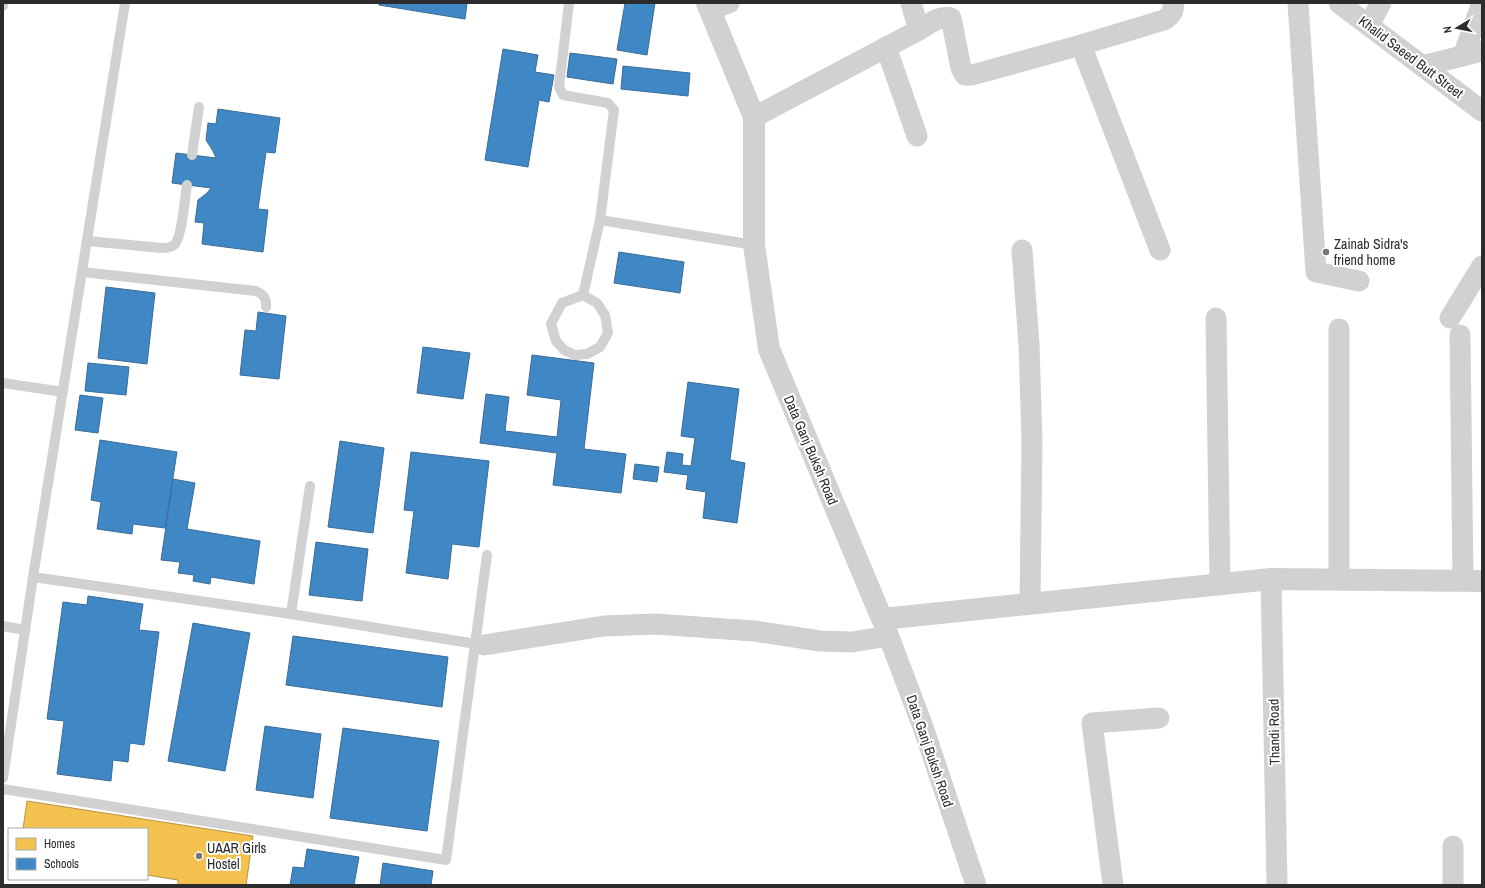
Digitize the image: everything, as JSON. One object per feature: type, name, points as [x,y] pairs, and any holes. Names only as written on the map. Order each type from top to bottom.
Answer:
[{"type":"street","points":[[911,3],[919,30]]},
{"type":"street","points":[[754,117],[946,16],[950,18],[961,68],[965,75],[972,75],[1164,20],[1171,15],[1174,7],[1173,3]]},
{"type":"street","points":[[1298,3],[1316,272],[1359,281]]},
{"type":"street","name":"Khalid Saeed Butt Street","points":[[1339,3],[1482,111]]},
{"type":"street","points":[[1369,25],[1381,3]]},
{"type":"street","points":[[1422,66],[1472,54],[1482,3]]},
{"type":"street","name":"Data Ganj Buksh Road","points":[[715,5],[754,117],[754,245],[769,349],[885,627],[923,727],[976,885]]},
{"type":"street","points":[[1081,45],[1160,250]]},
{"type":"street","points":[[886,47],[917,136]]},
{"type":"street","points":[[1022,250],[1029,344],[1032,441],[1030,603]]},
{"type":"street","points":[[480,645],[604,626],[654,624],[754,631],[820,641],[852,642],[885,627],[1030,603],[1271,579],[1472,580],[1455,326],[1482,266]]},
{"type":"street","points":[[1216,318],[1220,584]]},
{"type":"street","points":[[1339,329],[1339,579]]},
{"type":"street","name":"Thandi Road","points":[[1271,579],[1277,885]]},
{"type":"street","points":[[1113,885],[1092,723],[1159,718]]},
{"type":"street","points":[[1452,846],[1453,885]]},
{"type":"lane","points":[[3,778],[33,577],[125,3]]},
{"type":"lane","points":[[569,3],[558,87],[563,94],[608,103],[614,110],[600,220],[583,295]]},
{"type":"lane","points":[[192,155],[199,107]]},
{"type":"lane","points":[[87,241],[162,248],[168,248],[174,245],[180,236],[187,185]]},
{"type":"lane","points":[[600,220],[754,245]]},
{"type":"lane","points":[[82,272],[256,291],[262,293],[264,296],[267,302],[266,307]]},
{"type":"lane","points":[[583,295],[597,303],[605,315],[608,333],[600,348],[587,354],[575,355],[564,350],[556,341],[552,324],[562,302],[583,295]]},
{"type":"lane","points":[[3,383],[63,392]]},
{"type":"lane","points":[[291,614],[310,486]]},
{"type":"lane","points":[[3,789],[446,860],[480,645],[487,555]]},
{"type":"lane","points":[[33,577],[291,614],[480,645]]},
{"type":"lane","points":[[3,626],[25,630]]},
{"type":"building: Homes","name":"UAAR Girls Hostel","points":[[27,801],[253,836],[246,885],[178,885],[178,880],[148,875],[148,828],[23,828]]},
{"type":"building: Schools","points":[[379,3],[467,3],[465,19],[379,5]]},
{"type":"building: Schools","points":[[625,3],[655,3],[647,55],[617,50]]},
{"type":"building: Schools","points":[[503,49],[538,55],[535,72],[554,75],[549,102],[539,100],[528,167],[485,160]]},
{"type":"building: Schools","points":[[570,53],[617,59],[613,84],[567,77]]},
{"type":"building: Schools","points":[[623,66],[690,73],[688,96],[621,89]]},
{"type":"building: Schools","points":[[218,109],[280,118],[275,153],[266,152],[258,209],[268,210],[263,252],[202,244],[204,223],[195,222],[198,200],[211,188],[172,183],[176,153],[216,158],[206,140],[208,123],[216,124]]},
{"type":"building: Schools","points":[[619,252],[684,262],[680,293],[614,283]]},
{"type":"building: Schools","points":[[106,287],[155,293],[147,364],[98,358]]},
{"type":"building: Schools","points":[[258,312],[286,316],[279,379],[240,375],[245,330],[256,331]]},
{"type":"building: Schools","points":[[423,347],[470,353],[463,399],[417,393]]},
{"type":"building: Schools","points":[[532,355],[594,363],[584,449],[626,454],[621,493],[553,485],[557,453],[480,443],[486,394],[509,397],[505,431],[557,437],[561,400],[527,395]]},
{"type":"building: Schools","points":[[88,363],[129,367],[126,395],[85,391]]},
{"type":"building: Schools","points":[[688,382],[739,389],[730,460],[745,463],[737,523],[703,518],[706,492],[686,489],[688,475],[664,472],[667,452],[683,454],[682,465],[691,466],[695,438],[681,436]]},
{"type":"building: Schools","points":[[80,395],[103,398],[98,433],[75,430]]},
{"type":"building: Schools","points":[[100,440],[177,452],[165,528],[133,524],[132,534],[97,529],[101,502],[91,500]]},
{"type":"building: Schools","points":[[340,441],[384,448],[373,533],[328,527]]},
{"type":"building: Schools","points":[[411,452],[489,461],[479,547],[452,544],[448,579],[406,573],[414,511],[404,510]]},
{"type":"building: Schools","points":[[635,464],[659,467],[657,482],[633,479]]},
{"type":"building: Schools","points":[[173,479],[195,483],[187,529],[260,541],[254,584],[211,577],[210,584],[193,581],[194,575],[178,573],[180,562],[161,560]]},
{"type":"building: Schools","points":[[316,542],[368,549],[362,601],[309,595]]},
{"type":"building: Schools","points":[[88,596],[143,604],[139,630],[159,632],[144,745],[130,743],[128,762],[113,760],[111,781],[57,774],[64,721],[47,719],[63,602],[87,605]]},
{"type":"building: Schools","points":[[193,623],[250,633],[225,771],[168,761]]},
{"type":"building: Schools","points":[[293,636],[448,657],[442,707],[286,685]]},
{"type":"building: Schools","points":[[265,726],[321,734],[313,798],[256,790]]},
{"type":"building: Schools","points":[[343,728],[439,741],[427,831],[330,818]]},
{"type":"building: Schools","points":[[307,849],[359,857],[354,885],[290,885],[293,867],[304,868]]},
{"type":"building: Schools","points":[[383,863],[433,871],[431,885],[380,885]]},
{"type":"place","name":"Zainab Sidra's friend home","points":[[1326,252]]},
{"type":"place","name":"UAAR Girls Hostel","points":[[199,856]]}]
